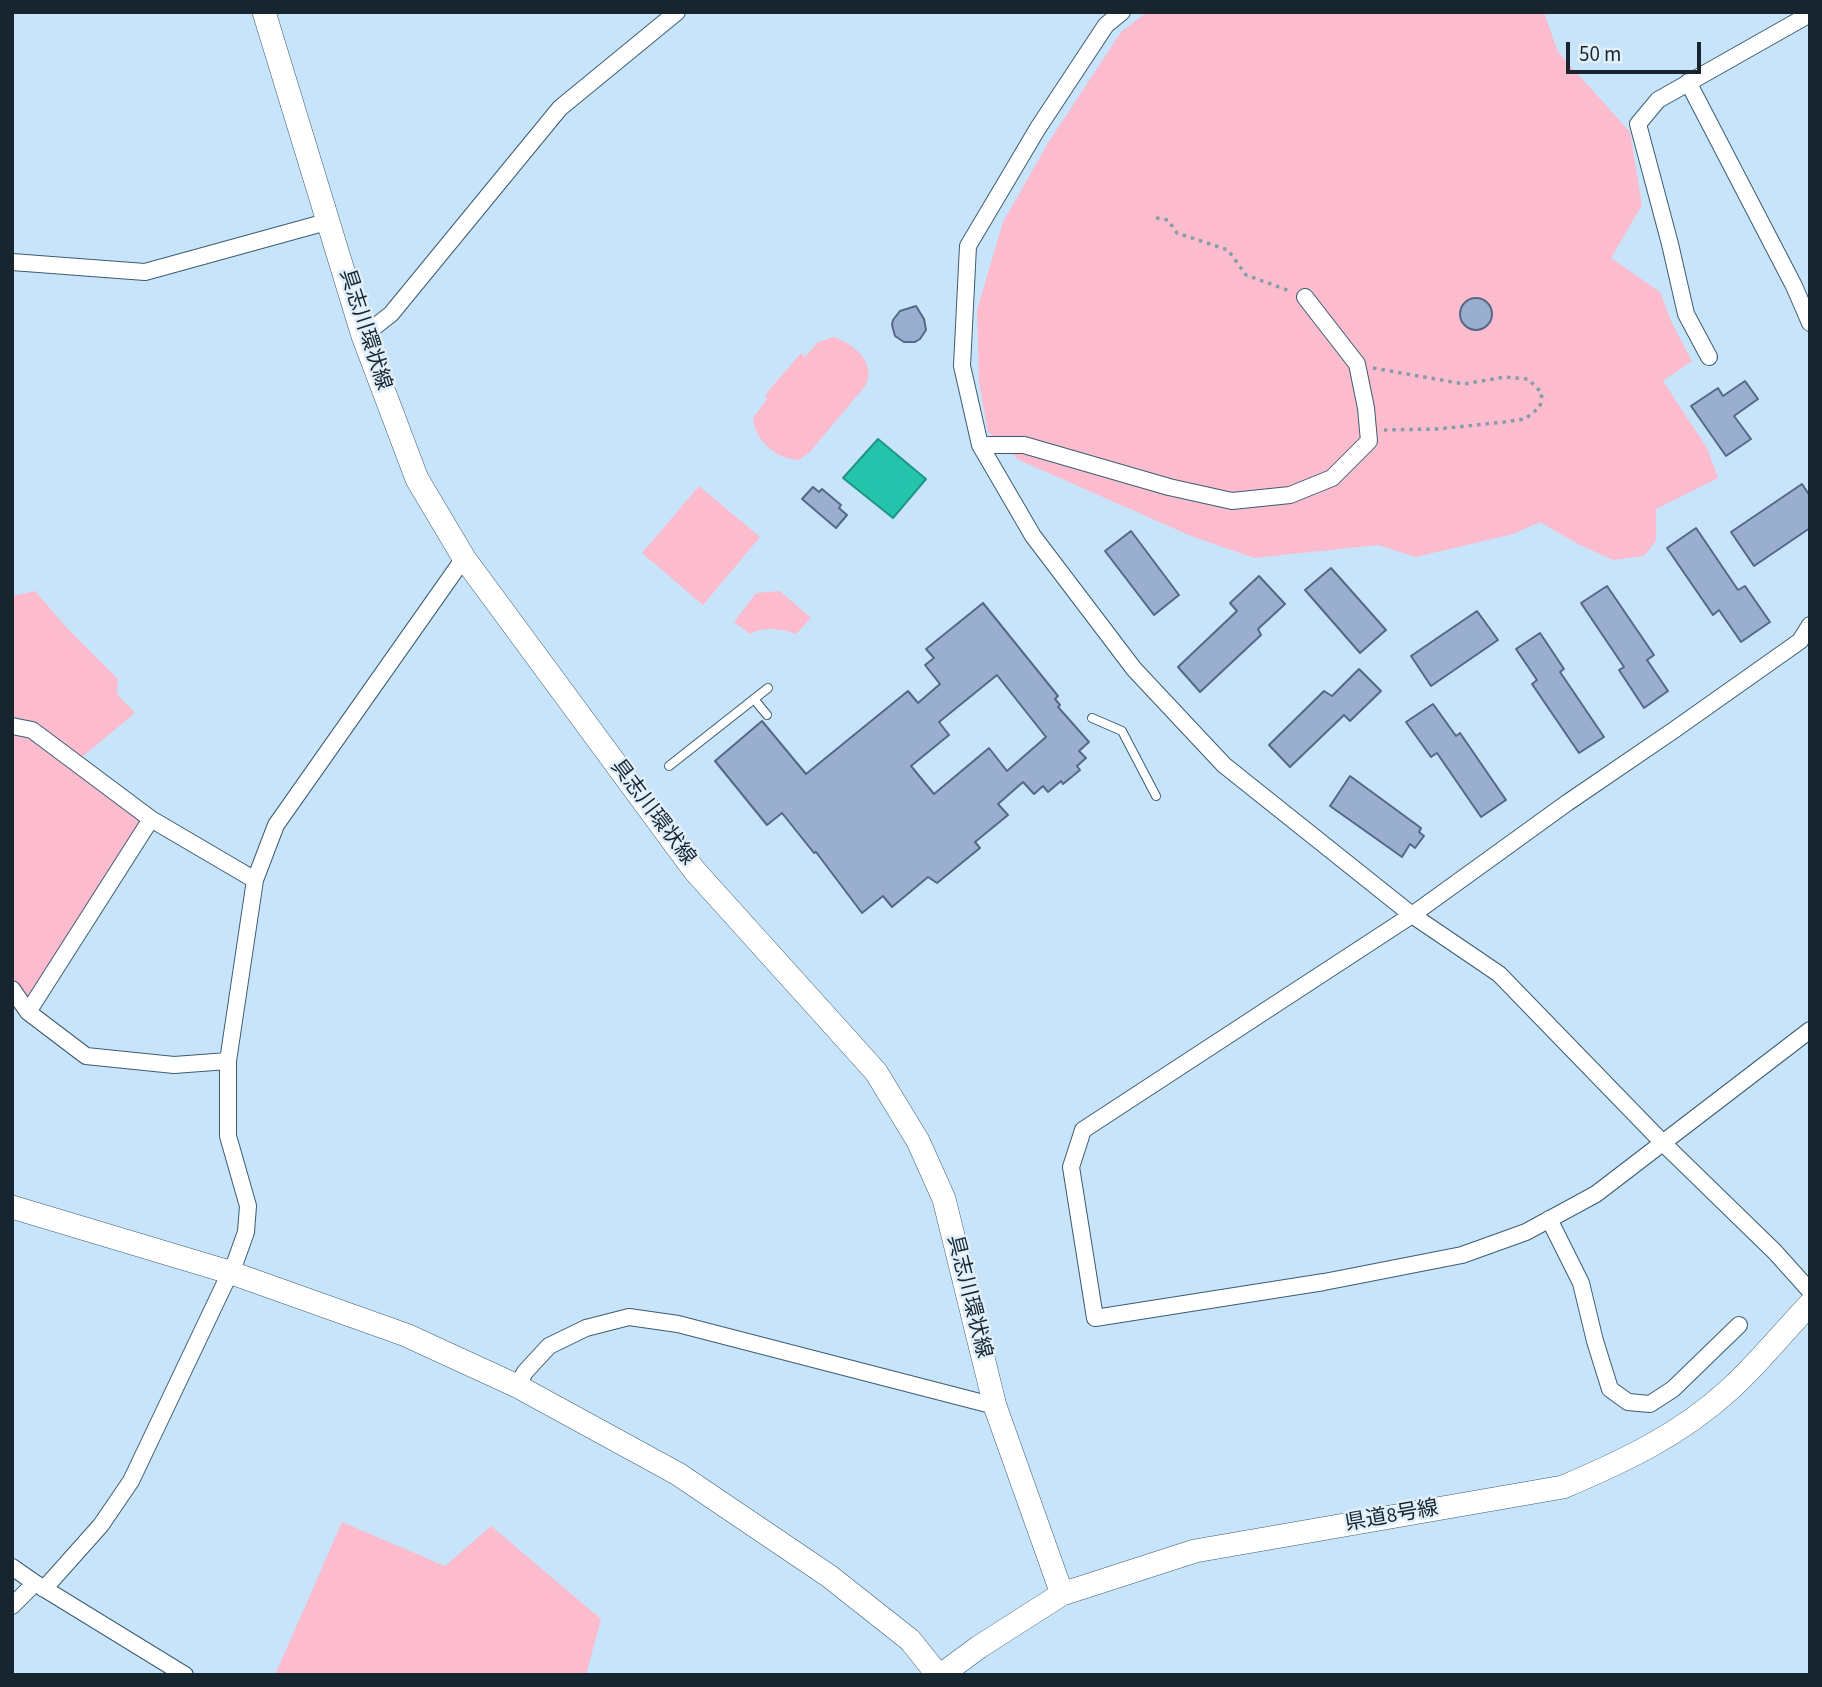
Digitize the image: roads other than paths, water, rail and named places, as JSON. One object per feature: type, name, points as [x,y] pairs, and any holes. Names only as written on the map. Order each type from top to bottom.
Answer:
[{"type":"main road","name":"具志川環状線","points":[[264,12],[363,336],[417,479],[464,558],[694,870],[876,1072],[918,1141],[944,1199],[995,1406],[1062,1594]]},
{"type":"main road","points":[[12,1208],[229,1272],[406,1335],[517,1386],[678,1474],[829,1576],[910,1640],[939,1675]]},
{"type":"main road","name":"県道8号線","points":[[939,1675],[1062,1594],[1195,1551],[1563,1487],[1652,1447],[1701,1414],[1731,1389],[1810,1304]]},
{"type":"street","points":[[363,336],[391,314],[560,108],[677,12]]},
{"type":"street","points":[[1122,12],[1106,26],[1038,128],[968,246],[961,366],[980,444],[1033,536],[1134,669],[1224,765],[1412,915],[1499,974],[1664,1144],[1775,1252],[1810,1291]]},
{"type":"street","points":[[1709,357],[1686,314],[1639,124],[1658,100],[1810,14]]},
{"type":"street","points":[[1688,82],[1794,286],[1810,323]]},
{"type":"street","points":[[12,262],[145,272],[330,221]]},
{"type":"street","points":[[980,444],[1024,445],[1169,487],[1232,501],[1290,495],[1332,478],[1369,441],[1366,408],[1357,364],[1305,297]]},
{"type":"street","points":[[12,1606],[39,1586],[101,1525],[131,1481],[246,1232],[248,1206],[228,1136],[228,1061],[255,880],[275,825],[464,558]]},
{"type":"street","points":[[1810,625],[1800,641],[1412,915],[1083,1130],[1071,1167],[1095,1318],[1324,1282],[1462,1255],[1526,1231],[1596,1194],[1810,1030]]},
{"type":"street","points":[[12,726],[32,730],[151,819],[255,880]]},
{"type":"street","points":[[28,1012],[151,819]]},
{"type":"street","points":[[12,989],[28,1012],[86,1056],[174,1065],[228,1061]]},
{"type":"street","points":[[1549,1219],[1581,1283],[1610,1389],[1628,1402],[1650,1404],[1674,1389],[1739,1325]]},
{"type":"street","points":[[517,1386],[525,1372],[549,1346],[586,1328],[629,1317],[678,1324],[995,1406]]},
{"type":"street","points":[[12,1567],[186,1675]]},
{"type":"lane","points":[[669,766],[768,688]]},
{"type":"lane","points":[[754,699],[767,715]]},
{"type":"lane","points":[[1092,718],[1122,732],[1156,796]]}]
